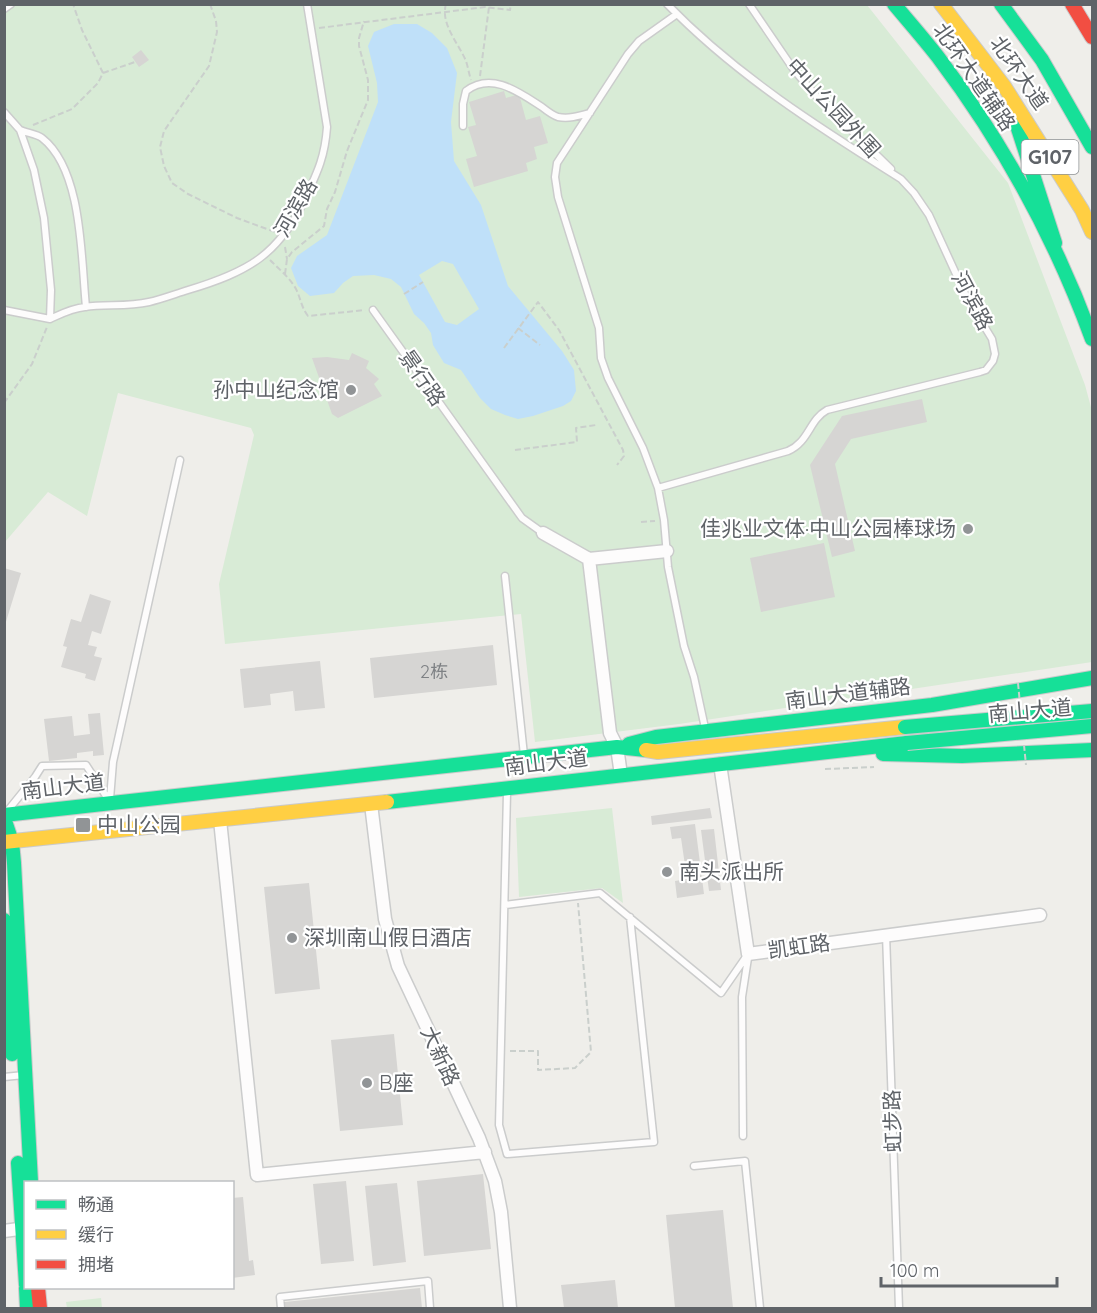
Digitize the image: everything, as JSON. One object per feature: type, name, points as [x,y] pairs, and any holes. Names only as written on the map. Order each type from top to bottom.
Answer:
[{"type":"main road","name":"北环大道辅路","points":[[894,4],[942,62],[988,129],[1055,243],[1092,339]]},
{"type":"main road","name":"北环大道","points":[[941,4],[1004,86],[1082,210],[1092,232]]},
{"type":"main road","name":"北环大道","points":[[1001,4],[1042,60],[1092,147]]},
{"type":"main road","points":[[1072,4],[1092,37]]},
{"type":"main road","points":[[1004,86],[1055,243]]},
{"type":"main road","name":"南山大道辅路","points":[[617,747],[656,737],[865,714],[1090,679]]},
{"type":"main road","name":"南山大道","points":[[4,816],[617,747],[658,752],[1092,711]]},
{"type":"main road","name":"南山大道","points":[[8,842],[507,790],[907,743],[1092,726]]},
{"type":"main road","points":[[837,734],[839,751],[919,757],[1092,750]]},
{"type":"main road","points":[[4,816],[8,842],[14,1076],[31,1181]]},
{"type":"main road","points":[[4,920],[24,1229]]},
{"type":"main road","points":[[26,1289],[27,1308]]},
{"type":"main road","points":[[38,1289],[39,1308]]},
{"type":"street","points":[[543,533],[589,559],[667,551]]},
{"type":"street","points":[[589,559],[610,733],[617,747],[621,775]]},
{"type":"street","name":"凯虹路","points":[[720,764],[748,954],[1040,915]]},
{"type":"street","name":"大新路","points":[[371,804],[385,919],[398,966],[485,1152],[498,1197],[510,1308]]},
{"type":"street","points":[[220,820],[257,1175],[485,1152]]},
{"type":"street","points":[[4,1231],[24,1229]]},
{"type":"lane","points":[[4,9],[11,4]]},
{"type":"lane","name":"河滨路","points":[[50,319],[71,310],[86,307],[123,306],[149,302],[227,277],[249,267],[284,236],[312,184],[323,159],[326,143],[327,127],[307,4]]},
{"type":"lane","name":"河滨路","points":[[658,488],[794,448],[802,442],[818,417],[827,410],[980,372],[991,365],[995,354],[992,339],[967,298],[930,215],[901,179],[776,98],[727,60],[667,4]]},
{"type":"lane","name":"中山公园外围","points":[[749,4],[794,70],[818,98],[901,179]]},
{"type":"lane","points":[[677,14],[639,41],[557,163],[555,177],[558,197],[598,328],[601,358],[608,378],[643,448],[658,488],[684,646],[694,677],[706,732]]},
{"type":"lane","points":[[463,126],[463,104],[466,91],[476,85],[501,85],[514,89],[555,116],[569,118],[590,113]]},
{"type":"lane","points":[[4,112],[20,130],[34,170],[44,218],[51,290],[50,319],[4,310]]},
{"type":"lane","points":[[20,130],[41,137],[66,168],[74,198],[86,307]]},
{"type":"lane","name":"景行路","points":[[373,310],[522,518],[543,533]]},
{"type":"lane","points":[[110,803],[114,762],[180,460]]},
{"type":"lane","points":[[505,576],[524,756]]},
{"type":"lane","points":[[4,816],[42,766],[86,765],[110,803]]},
{"type":"lane","points":[[507,790],[499,1125],[507,1154],[654,1142],[630,917]]},
{"type":"lane","points":[[505,905],[600,893],[722,993],[748,954]]},
{"type":"lane","name":"虹步路","points":[[886,934],[899,1308]]},
{"type":"lane","points":[[743,1136],[742,997],[748,954]]},
{"type":"lane","points":[[694,1166],[745,1161],[760,1308]]},
{"type":"lane","points":[[281,1308],[280,1297],[428,1281],[430,1308]]},
{"type":"path","points":[[73,4],[82,30],[103,73]]},
{"type":"path","points":[[210,4],[217,32],[209,66],[164,131],[160,147],[164,166],[172,183],[188,194],[237,218],[284,236],[287,260],[285,274]]},
{"type":"path","points":[[446,4],[445,20],[476,85]]},
{"type":"path","points":[[310,29],[444,11],[489,7],[510,10],[511,4]]},
{"type":"path","points":[[476,85],[489,7]]},
{"type":"path","points":[[287,260],[292,252],[324,226],[327,208],[368,100],[368,80],[359,46],[364,21]]},
{"type":"path","points":[[20,130],[72,109],[98,83],[103,73],[135,62]]},
{"type":"path","points":[[264,255],[285,274],[296,289],[302,308],[308,316],[373,310]]},
{"type":"path","points":[[404,294],[423,282]]},
{"type":"path","points":[[504,348],[538,302],[559,330],[623,450],[624,456],[617,465]]},
{"type":"path","points":[[4,403],[32,364],[50,319]]},
{"type":"path","points":[[518,328],[540,345]]},
{"type":"path","points":[[515,450],[577,442],[576,428],[596,425]]},
{"type":"path","points":[[641,522],[664,520]]},
{"type":"path","points":[[818,770],[882,767]]},
{"type":"path","points":[[501,1052],[537,1051],[538,1070],[575,1068],[591,1052],[582,924],[577,896]]},
{"type":"green space","points":[[5,5],[867,5],[1008,183],[1085,385],[1092,411],[1092,662],[679,724],[535,742],[521,614],[225,644],[219,584],[254,435],[251,428],[118,393],[87,516],[48,492],[5,542]]},
{"type":"green space","points":[[612,808],[623,903],[602,888],[519,897],[516,818]]},
{"type":"green space","points":[[101,1298],[102,1308],[67,1308],[66,1302]]},
{"type":"water","points":[[394,24],[417,24],[432,33],[447,48],[457,73],[451,122],[454,161],[481,205],[508,286],[562,351],[574,370],[576,391],[571,401],[563,406],[518,419],[491,409],[480,398],[461,370],[444,363],[433,345],[431,333],[414,314],[401,287],[391,279],[374,275],[353,276],[334,293],[310,296],[298,286],[291,268],[297,256],[327,235],[378,102],[377,83],[368,46],[374,32]],"holes":[[[442,261],[453,264],[479,309],[457,325],[445,322],[419,275]]]},
{"type":"building","points":[[141,50],[149,60],[139,67],[132,57]]},
{"type":"building","points":[[504,91],[506,98],[519,94],[526,120],[540,116],[548,143],[534,147],[537,159],[526,163],[528,171],[474,187],[466,159],[477,156],[468,127],[476,125],[469,102]]},
{"type":"building","name":"孙中山纪念馆","points":[[352,353],[369,361],[366,368],[379,379],[374,384],[382,396],[338,418],[332,414],[312,358],[327,357],[349,360]]},
{"type":"building","points":[[922,399],[927,422],[851,439],[835,464],[855,551],[832,557],[810,465],[842,416]]},
{"type":"building","points":[[824,543],[835,597],[761,612],[750,558]]},
{"type":"building","points":[[4,568],[21,573],[5,625],[4,625]]},
{"type":"building","points":[[90,594],[111,601],[101,634],[92,631],[88,645],[97,647],[94,656],[102,658],[95,681],[85,678],[86,674],[61,667],[67,647],[63,646],[71,619],[81,622]]},
{"type":"building","points":[[493,645],[497,685],[374,698],[370,658]]},
{"type":"building","points":[[320,661],[325,708],[295,711],[293,691],[270,694],[271,705],[244,708],[240,669]]},
{"type":"building","points":[[100,713],[104,755],[93,756],[93,751],[77,753],[77,758],[49,761],[44,719],[72,716],[74,736],[90,734],[88,714]]},
{"type":"building","points":[[710,808],[712,818],[652,825],[651,816]]},
{"type":"building","points":[[695,824],[704,894],[677,898],[675,881],[687,879],[681,838],[672,839],[670,827]]},
{"type":"building","points":[[714,829],[721,890],[709,891],[701,830]]},
{"type":"building","name":"深圳南山假日酒店","points":[[309,883],[320,989],[275,994],[264,887]]},
{"type":"building","name":"B座","points":[[394,1034],[403,1125],[340,1131],[331,1040]]},
{"type":"building","points":[[483,1174],[491,1249],[424,1256],[417,1181]]},
{"type":"building","points":[[346,1181],[354,1261],[321,1264],[313,1184]]},
{"type":"building","points":[[397,1183],[406,1262],[373,1266],[365,1186]]},
{"type":"building","points":[[243,1197],[249,1261],[253,1260],[255,1275],[234,1278],[234,1198]]},
{"type":"building","points":[[723,1210],[733,1308],[675,1308],[666,1215]]},
{"type":"building","points":[[615,1280],[618,1308],[564,1308],[561,1285]]},
{"type":"building","points":[[420,1288],[422,1308],[285,1308],[285,1302]]},
{"type":"traffic: fast","points":[[894,4],[933,50],[1006,157],[1044,228],[1092,339]]},
{"type":"traffic: fast","points":[[1001,4],[1042,60],[1092,147]]},
{"type":"traffic: fast","points":[[1014,116],[1055,243]]},
{"type":"traffic: fast","points":[[629,744],[656,737],[932,705],[1092,678]]},
{"type":"traffic: fast","points":[[905,727],[1092,711]]},
{"type":"traffic: fast","points":[[907,743],[1092,726]]},
{"type":"traffic: fast","points":[[387,802],[907,743]]},
{"type":"traffic: fast","points":[[4,815],[617,747],[646,750]]},
{"type":"traffic: fast","points":[[883,754],[962,756],[1092,750]]},
{"type":"traffic: fast","points":[[4,818],[12,842],[14,863],[31,1181]]},
{"type":"traffic: fast","points":[[4,920],[12,1054]]},
{"type":"traffic: fast","points":[[18,1163],[24,1254]]},
{"type":"traffic: fast","points":[[26,1289],[27,1308]]},
{"type":"traffic: slow","points":[[941,4],[1004,86],[1082,210],[1092,232]]},
{"type":"traffic: slow","points":[[646,750],[658,752],[905,727]]},
{"type":"traffic: slow","points":[[4,842],[387,802]]},
{"type":"traffic: jam","points":[[1072,4],[1092,37]]},
{"type":"traffic: jam","points":[[38,1289],[40,1308]]},
{"type":"place","name":"孙中山纪念馆","points":[[351,390]]},
{"type":"place","name":"佳兆业文体·中山公园棒球场","points":[[968,529]]},
{"type":"place","name":"中山公园","points":[[83,825]]},
{"type":"place","name":"南头派出所","points":[[667,872]]},
{"type":"place","name":"深圳南山假日酒店","points":[[292,938]]},
{"type":"place","name":"B座","points":[[367,1083]]}]
